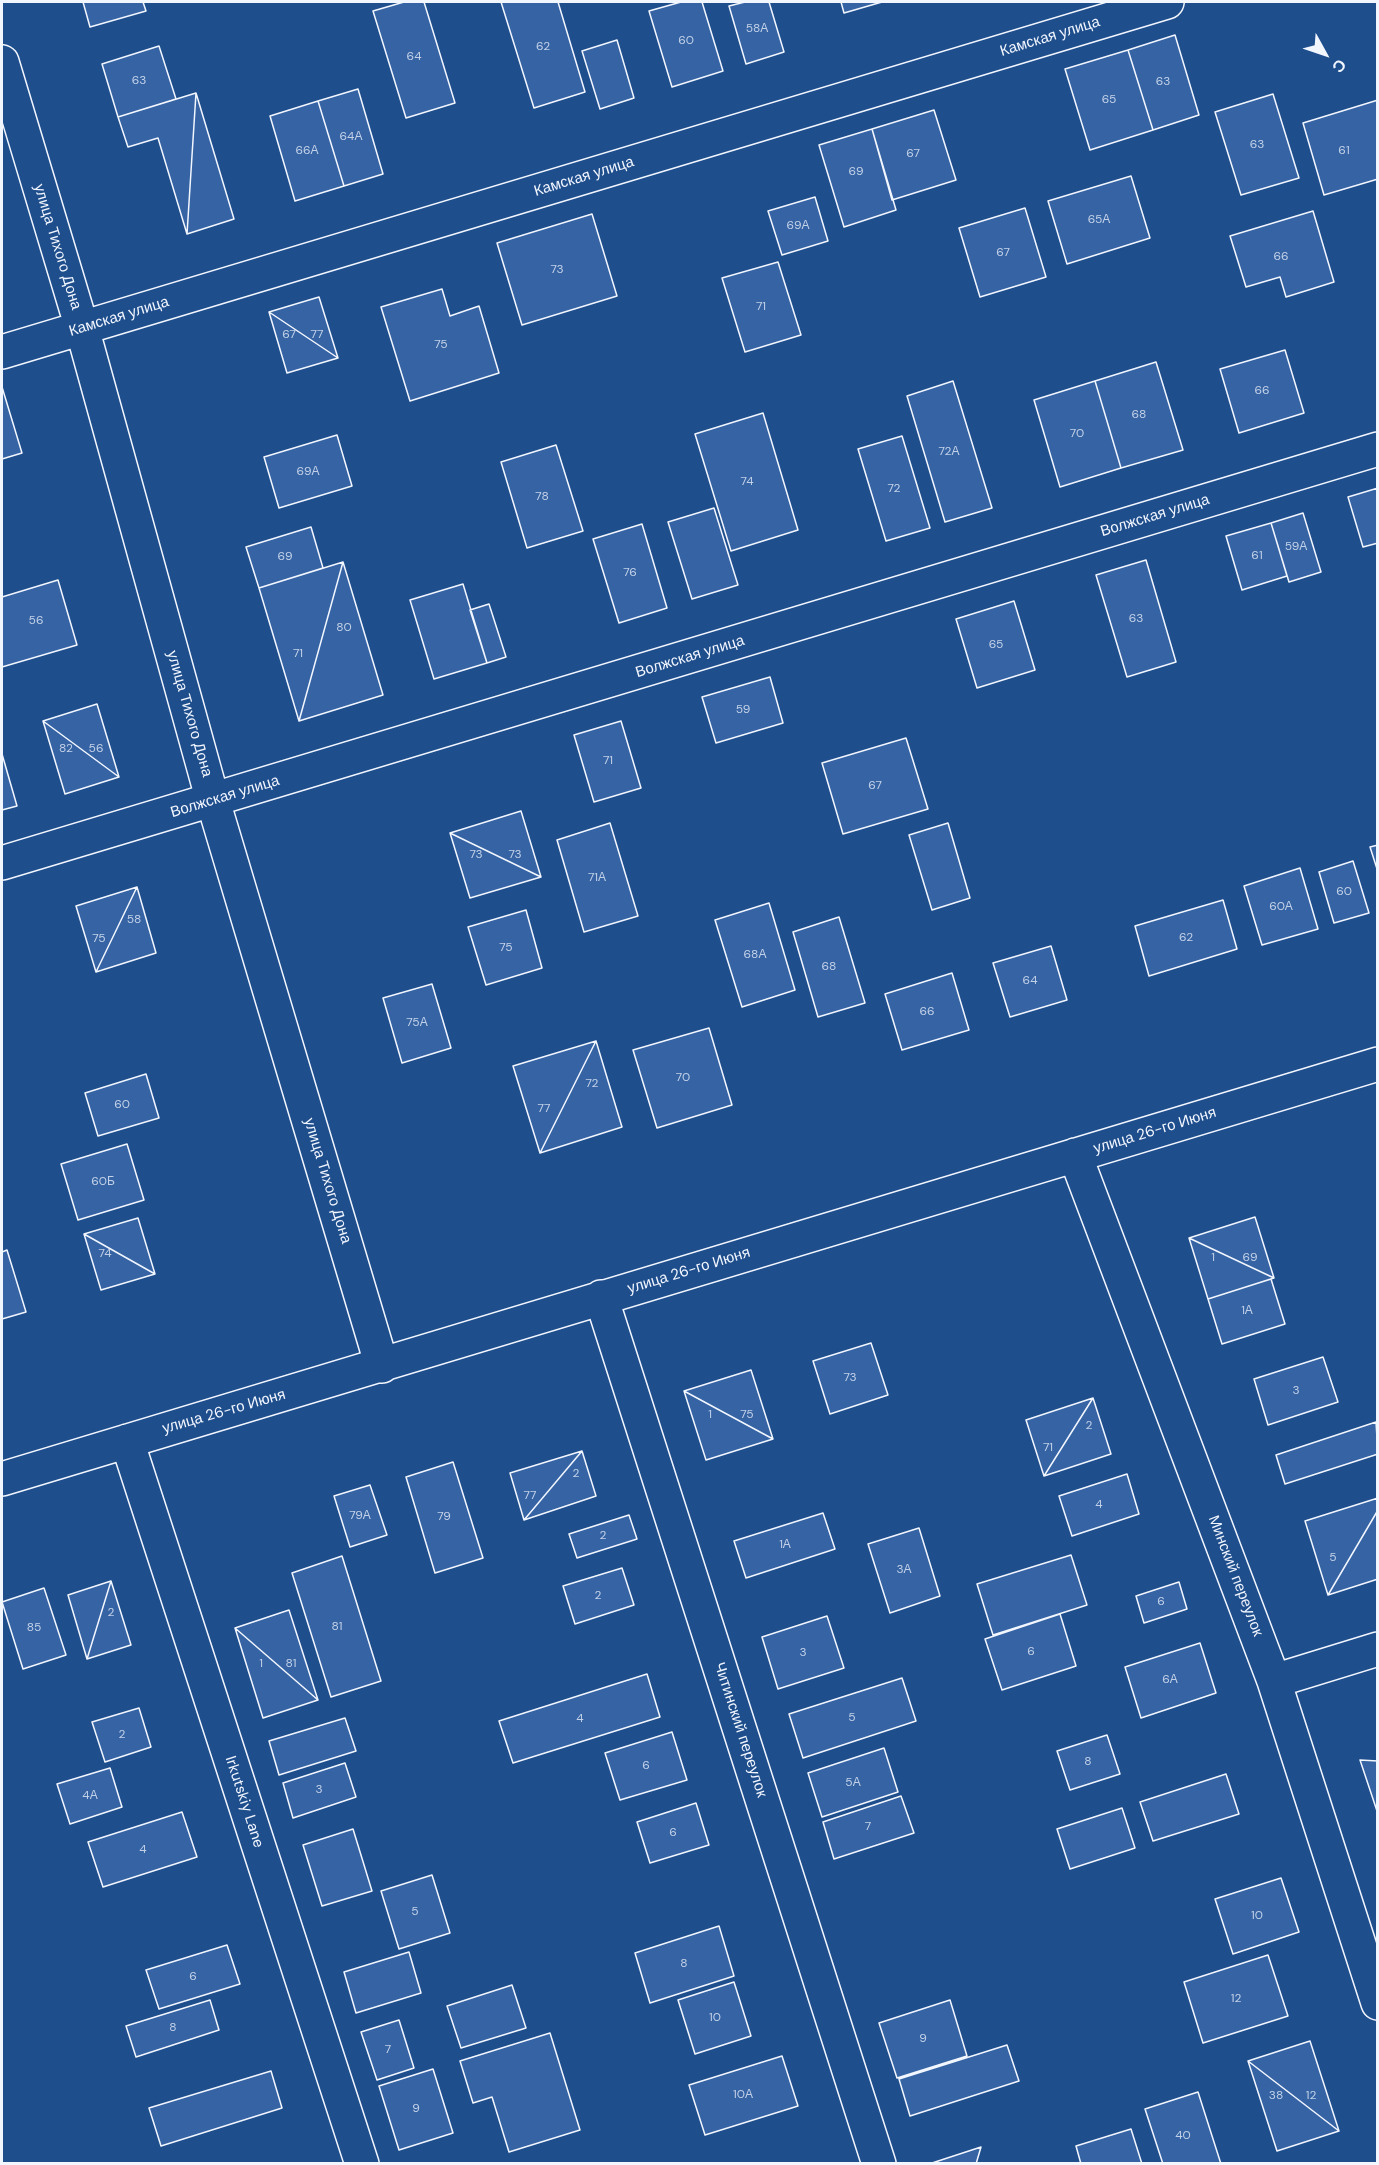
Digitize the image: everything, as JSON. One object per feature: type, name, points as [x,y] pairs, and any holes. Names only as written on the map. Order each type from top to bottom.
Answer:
[{"type":"street","name":"Камская улица","points":[[2,352],[1167,2]]},
{"type":"street","name":"улица Тихого Дона","points":[[2,62],[82,328],[213,801],[382,1366]]},
{"type":"street","name":"Волжская улица","points":[[2,863],[1377,449]]},
{"type":"street","name":"улица 26-го Июня","points":[[2,1479],[1377,1064]]},
{"type":"street","name":"Минский переулок","points":[[1075,1155],[1274,1681],[1377,2003]]},
{"type":"street","name":"Читинский переулок","points":[[601,1297],[879,2163]]},
{"type":"street","name":"Irkutskiy Lane","points":[[127,1441],[362,2163]]},
{"type":"street","points":[[1274,1681],[1377,1649]]},
{"type":"building","points":[[83,2],[143,2],[146,11],[90,27]]},
{"type":"building","points":[[404,2],[424,2],[455,103],[406,118],[373,11]]},
{"type":"building","points":[[501,2],[558,2],[585,92],[534,108]]},
{"type":"building","points":[[681,2],[702,2],[723,71],[672,87],[649,11]]},
{"type":"building","points":[[745,2],[769,2],[784,52],[746,64],[729,6]]},
{"type":"building","points":[[841,2],[882,2],[844,13]]},
{"type":"building","points":[[1175,35],[1199,115],[1153,130],[1128,50]]},
{"type":"building","points":[[617,40],[634,98],[600,109],[582,51]]},
{"type":"building","points":[[159,46],[176,99],[118,117],[102,64]]},
{"type":"building","points":[[1128,50],[1153,130],[1090,150],[1065,69]]},
{"type":"building","points":[[358,89],[383,174],[344,186],[318,101]]},
{"type":"building","points":[[196,93],[187,234],[158,138],[128,147],[118,117]]},
{"type":"building","points":[[196,93],[234,219],[187,234]]},
{"type":"building","points":[[1273,94],[1299,178],[1241,195],[1215,112]]},
{"type":"building","points":[[1378,100],[1378,179],[1324,195],[1303,123]]},
{"type":"building","points":[[318,101],[344,186],[295,201],[270,116]]},
{"type":"building","points":[[934,110],[956,180],[892,200],[872,129]]},
{"type":"building","points":[[872,129],[896,210],[844,227],[819,145]]},
{"type":"building","points":[[1131,176],[1150,238],[1067,264],[1048,201]]},
{"type":"building","points":[[815,197],[828,241],[782,255],[768,211]]},
{"type":"building","points":[[1025,208],[1046,277],[980,297],[959,228]]},
{"type":"building","points":[[1313,211],[1334,282],[1286,297],[1280,277],[1246,287],[1230,236]]},
{"type":"building","points":[[592,214],[617,296],[522,325],[497,243]]},
{"type":"building","points":[[778,262],[801,335],[745,352],[722,278]]},
{"type":"building","points":[[442,289],[450,316],[479,306],[499,373],[410,401],[381,307]]},
{"type":"building","points":[[319,297],[338,358],[269,312]]},
{"type":"building","points":[[269,312],[338,358],[287,373]]},
{"type":"building","points":[[1285,350],[1304,413],[1239,433],[1220,369]]},
{"type":"building","points":[[1156,362],[1183,450],[1121,468],[1095,381]]},
{"type":"building","points":[[953,381],[992,508],[945,522],[907,396]]},
{"type":"building","points":[[1095,381],[1121,468],[1060,487],[1034,400]]},
{"type":"building","points":[[2,387],[22,453],[2,459]]},
{"type":"building","points":[[763,413],[798,530],[731,551],[695,434]]},
{"type":"building","points":[[337,435],[352,486],[279,508],[264,457]]},
{"type":"building","points":[[902,436],[930,528],[886,541],[858,449]]},
{"type":"building","points":[[556,445],[583,531],[527,548],[501,462]]},
{"type":"building","points":[[1378,488],[1378,543],[1363,547],[1348,497]]},
{"type":"building","points":[[714,508],[738,585],[692,599],[668,522]]},
{"type":"building","points":[[1303,513],[1321,572],[1289,582],[1271,523]]},
{"type":"building","points":[[1271,523],[1287,576],[1242,590],[1226,536]]},
{"type":"building","points":[[642,524],[667,608],[619,623],[593,539]]},
{"type":"building","points":[[311,527],[323,568],[259,588],[246,547]]},
{"type":"building","points":[[1146,560],[1176,662],[1127,677],[1096,575]]},
{"type":"building","points":[[343,562],[299,721],[259,588]]},
{"type":"building","points":[[343,562],[383,695],[299,721]]},
{"type":"building","points":[[58,580],[77,645],[2,667],[2,597]]},
{"type":"building","points":[[463,584],[487,663],[434,679],[410,600]]},
{"type":"building","points":[[1014,601],[1035,670],[977,688],[956,619]]},
{"type":"building","points":[[489,604],[506,657],[487,663],[470,610]]},
{"type":"building","points":[[770,677],[783,723],[716,743],[702,697]]},
{"type":"building","points":[[97,704],[119,777],[43,721]]},
{"type":"building","points":[[43,721],[119,777],[65,794]]},
{"type":"building","points":[[621,721],[641,788],[594,802],[574,735]]},
{"type":"building","points":[[906,738],[928,809],[843,834],[822,763]]},
{"type":"building","points":[[2,754],[17,806],[2,810]]},
{"type":"building","points":[[521,811],[541,877],[450,833]]},
{"type":"building","points":[[610,823],[638,916],[584,932],[557,840]]},
{"type":"building","points":[[948,823],[970,898],[932,910],[909,835]]},
{"type":"building","points":[[450,833],[541,877],[470,898]]},
{"type":"building","points":[[1378,845],[1378,872],[1370,847]]},
{"type":"building","points":[[1353,861],[1369,913],[1334,923],[1319,872]]},
{"type":"building","points":[[1300,868],[1318,929],[1262,945],[1244,886]]},
{"type":"building","points":[[137,887],[156,953],[96,972]]},
{"type":"building","points":[[137,887],[96,972],[76,906]]},
{"type":"building","points":[[1223,900],[1237,949],[1149,976],[1135,926]]},
{"type":"building","points":[[769,903],[795,990],[742,1007],[715,920]]},
{"type":"building","points":[[526,910],[542,968],[486,985],[468,927]]},
{"type":"building","points":[[839,917],[865,1003],[818,1017],[793,932]]},
{"type":"building","points":[[1051,946],[1067,1000],[1010,1017],[993,963]]},
{"type":"building","points":[[952,973],[969,1030],[902,1050],[885,994]]},
{"type":"building","points":[[432,984],[451,1048],[402,1063],[383,998]]},
{"type":"building","points":[[709,1028],[732,1105],[657,1128],[633,1050]]},
{"type":"building","points":[[596,1041],[622,1127],[540,1153]]},
{"type":"building","points":[[596,1041],[540,1153],[513,1066]]},
{"type":"building","points":[[146,1074],[159,1118],[98,1136],[85,1093]]},
{"type":"building","points":[[127,1144],[144,1200],[78,1220],[61,1164]]},
{"type":"building","points":[[1255,1217],[1274,1278],[1189,1238]]},
{"type":"building","points":[[138,1218],[155,1274],[84,1234]]},
{"type":"building","points":[[84,1234],[155,1274],[101,1290]]},
{"type":"building","points":[[1189,1238],[1274,1278],[1208,1299]]},
{"type":"building","points":[[7,1250],[26,1312],[2,1319],[2,1252]]},
{"type":"building","points":[[1271,1279],[1285,1324],[1222,1344],[1208,1299]]},
{"type":"building","points":[[871,1343],[888,1395],[830,1414],[813,1361]]},
{"type":"building","points":[[1323,1357],[1338,1402],[1268,1425],[1254,1379]]},
{"type":"building","points":[[751,1370],[773,1439],[684,1391]]},
{"type":"building","points":[[684,1391],[773,1439],[706,1460]]},
{"type":"building","points":[[1093,1398],[1111,1454],[1044,1476]]},
{"type":"building","points":[[1093,1398],[1044,1476],[1026,1420]]},
{"type":"building","points":[[1376,1422],[1378,1454],[1285,1484],[1276,1455]]},
{"type":"building","points":[[582,1451],[596,1496],[524,1520]]},
{"type":"building","points":[[582,1451],[524,1520],[510,1473]]},
{"type":"building","points":[[453,1462],[483,1558],[435,1573],[406,1477]]},
{"type":"building","points":[[1127,1474],[1139,1514],[1072,1536],[1059,1496]]},
{"type":"building","points":[[370,1485],[387,1535],[350,1547],[334,1496]]},
{"type":"building","points":[[1378,1498],[1378,1510],[1328,1595],[1305,1521]]},
{"type":"building","points":[[1378,1510],[1378,1579],[1328,1595]]},
{"type":"building","points":[[823,1513],[835,1549],[746,1578],[734,1541]]},
{"type":"building","points":[[629,1515],[637,1539],[577,1558],[569,1534]]},
{"type":"building","points":[[919,1528],[940,1596],[890,1613],[868,1544]]},
{"type":"building","points":[[1071,1555],[1087,1605],[993,1635],[977,1584]]},
{"type":"building","points":[[342,1556],[381,1681],[331,1697],[292,1573]]},
{"type":"building","points":[[622,1568],[634,1605],[575,1624],[563,1586]]},
{"type":"building","points":[[111,1581],[131,1645],[87,1659]]},
{"type":"building","points":[[111,1581],[87,1659],[68,1595]]},
{"type":"building","points":[[1179,1582],[1187,1609],[1144,1623],[1136,1596]]},
{"type":"building","points":[[44,1588],[66,1655],[23,1669],[2,1602]]},
{"type":"building","points":[[289,1610],[318,1700],[235,1628]]},
{"type":"building","points":[[1060,1614],[1076,1666],[1002,1690],[985,1639]]},
{"type":"building","points":[[827,1616],[844,1668],[778,1689],[762,1637]]},
{"type":"building","points":[[235,1628],[318,1700],[263,1718]]},
{"type":"building","points":[[1200,1643],[1216,1693],[1141,1718],[1125,1667]]},
{"type":"building","points":[[647,1674],[660,1717],[513,1763],[499,1721]]},
{"type":"building","points":[[902,1678],[916,1721],[803,1758],[789,1714]]},
{"type":"building","points":[[139,1708],[151,1747],[105,1762],[92,1722]]},
{"type":"building","points":[[345,1718],[356,1751],[279,1775],[269,1741]]},
{"type":"building","points":[[672,1732],[687,1780],[620,1800],[605,1753]]},
{"type":"building","points":[[1107,1735],[1120,1774],[1070,1790],[1057,1751]]},
{"type":"building","points":[[884,1748],[898,1792],[822,1817],[808,1773]]},
{"type":"building","points":[[1360,1760],[1378,1761],[1378,1814]]},
{"type":"building","points":[[345,1763],[356,1797],[293,1818],[283,1783]]},
{"type":"building","points":[[110,1768],[122,1807],[70,1824],[57,1784]]},
{"type":"building","points":[[1226,1774],[1239,1814],[1153,1841],[1140,1802]]},
{"type":"building","points":[[901,1796],[914,1833],[834,1859],[823,1822]]},
{"type":"building","points":[[696,1803],[709,1845],[650,1863],[637,1822]]},
{"type":"building","points":[[1122,1808],[1135,1848],[1070,1869],[1057,1829]]},
{"type":"building","points":[[182,1812],[197,1857],[103,1887],[88,1842]]},
{"type":"building","points":[[353,1829],[372,1891],[322,1906],[303,1845]]},
{"type":"building","points":[[432,1875],[450,1933],[399,1949],[381,1891]]},
{"type":"building","points":[[1281,1878],[1299,1932],[1233,1954],[1215,1899]]},
{"type":"building","points":[[719,1926],[734,1976],[650,2003],[635,1953]]},
{"type":"building","points":[[227,1945],[240,1984],[159,2009],[146,1970]]},
{"type":"building","points":[[409,1952],[421,1993],[356,2013],[344,1972]]},
{"type":"building","points":[[1268,1955],[1288,2016],[1203,2043],[1184,1982]]},
{"type":"building","points":[[734,1982],[751,2036],[695,2054],[678,2000]]},
{"type":"building","points":[[512,1985],[526,2028],[461,2048],[447,2006]]},
{"type":"building","points":[[210,2000],[219,2030],[136,2057],[126,2026]]},
{"type":"building","points":[[950,2000],[967,2056],[897,2078],[879,2023]]},
{"type":"building","points":[[399,2020],[414,2068],[377,2080],[361,2032]]},
{"type":"building","points":[[550,2033],[580,2130],[509,2152],[492,2097],[473,2103],[460,2061]]},
{"type":"building","points":[[1310,2041],[1339,2131],[1248,2061]]},
{"type":"building","points":[[1007,2045],[1019,2081],[910,2116],[899,2079]]},
{"type":"building","points":[[782,2056],[798,2106],[705,2135],[689,2085]]},
{"type":"building","points":[[1248,2061],[1339,2131],[1277,2151]]},
{"type":"building","points":[[433,2069],[453,2133],[399,2150],[379,2086]]},
{"type":"building","points":[[271,2071],[282,2108],[161,2146],[149,2108]]},
{"type":"building","points":[[1198,2092],[1221,2164],[1163,2164],[1145,2109]]},
{"type":"building","points":[[1131,2129],[1142,2164],[1081,2164],[1076,2146]]},
{"type":"building","points":[[981,2147],[976,2164],[929,2164]]}]
